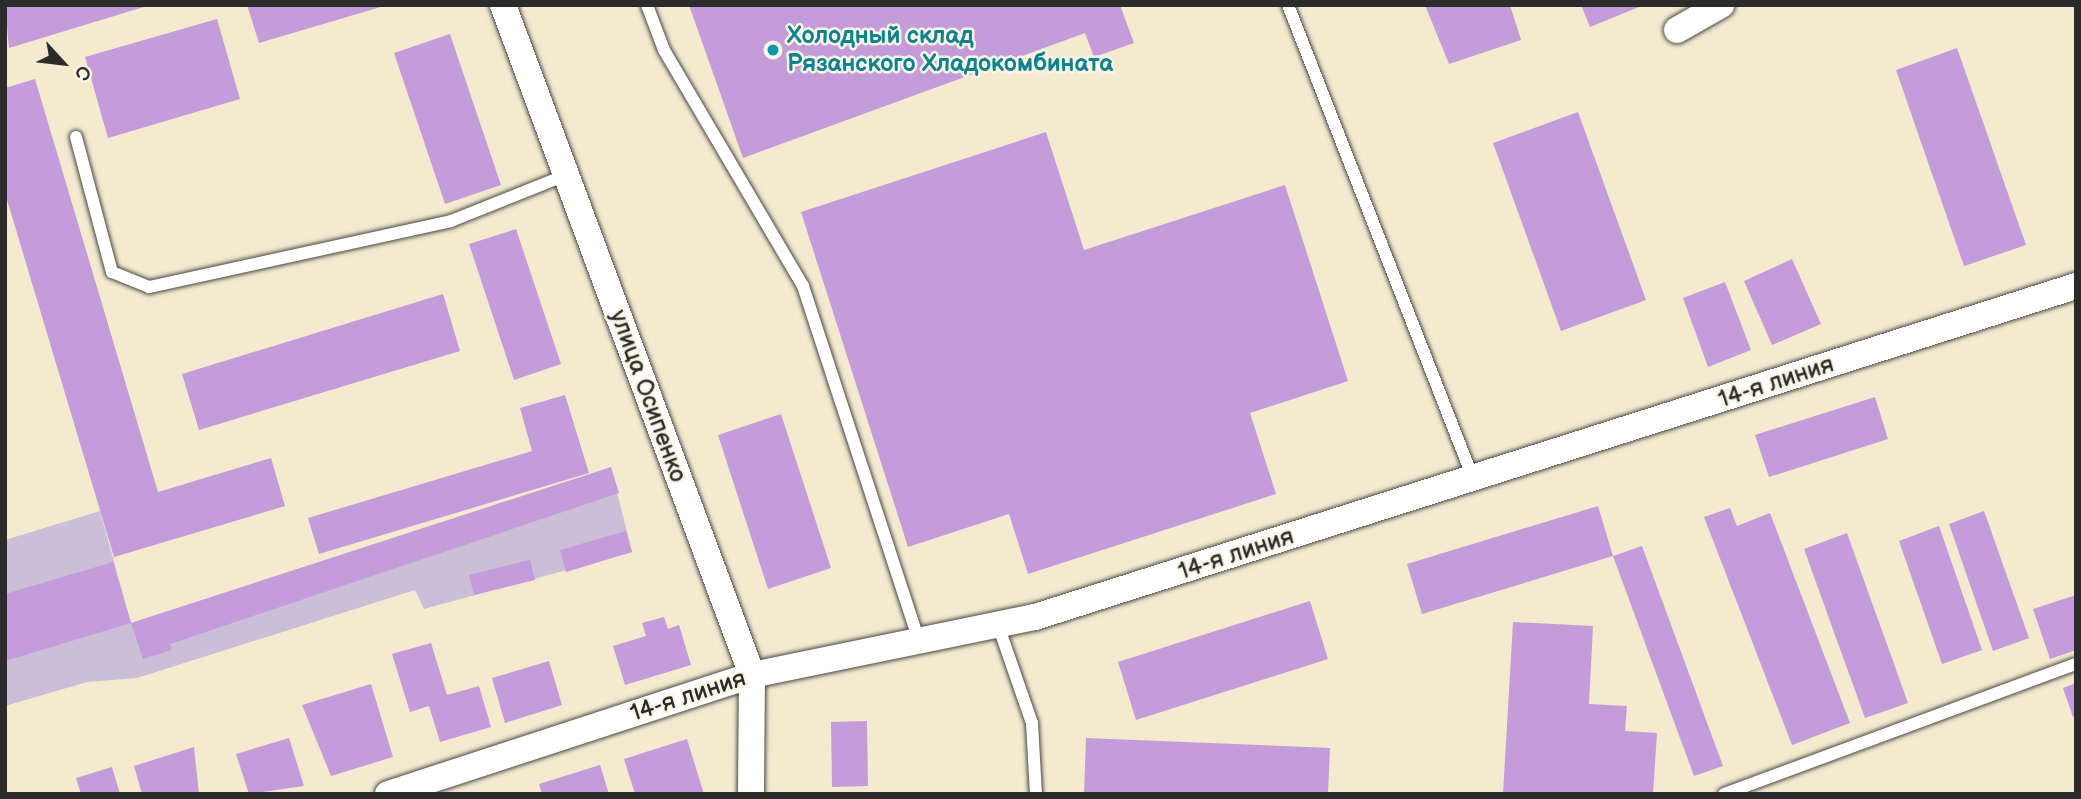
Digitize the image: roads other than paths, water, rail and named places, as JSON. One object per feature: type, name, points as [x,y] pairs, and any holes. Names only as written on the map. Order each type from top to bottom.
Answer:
[{"type":"street","name":"улица Осипенко","points":[[503,5],[752,675],[751,794]]},
{"type":"street","points":[[1677,30],[1721,5]]},
{"type":"street","name":"14-я линия","points":[[403,792],[752,675],[998,625],[1473,478],[2076,286]]},
{"type":"lane","points":[[647,5],[664,50],[803,286],[919,641]]},
{"type":"lane","points":[[1288,5],[1473,478]]},
{"type":"lane","points":[[76,137],[112,271],[149,286],[451,221],[566,175]]},
{"type":"lane","points":[[998,625],[1032,723],[1036,794]]},
{"type":"lane","points":[[1724,794],[2076,664]]},
{"type":"place","name":"Холодный склад Рязанского Хладокомбината","points":[[773,50]]}]
